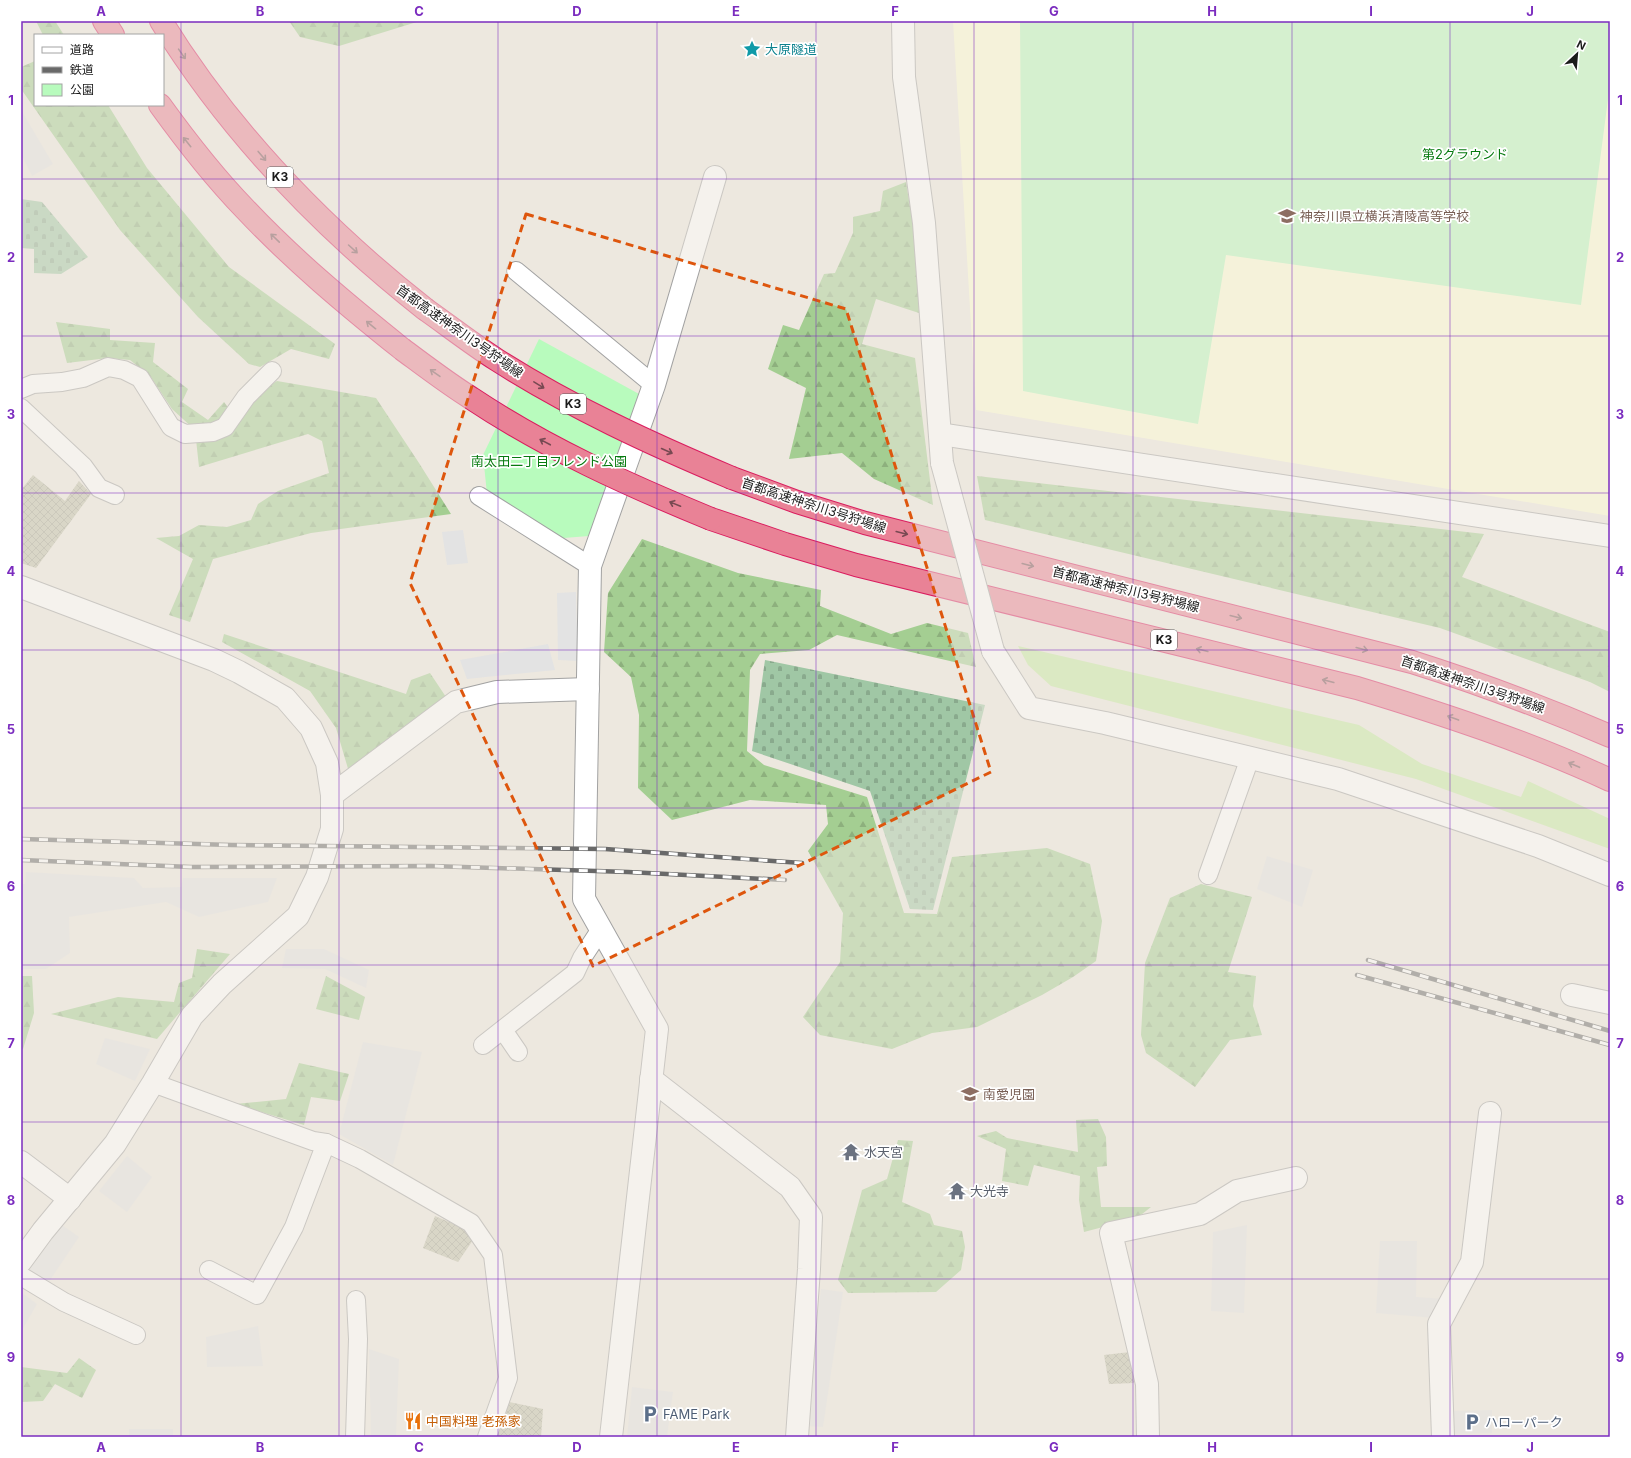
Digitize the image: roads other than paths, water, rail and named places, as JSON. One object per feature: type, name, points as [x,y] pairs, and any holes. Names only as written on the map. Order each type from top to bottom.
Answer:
[{"type":"highway","points":[[104,21],[112,34]]},
{"type":"highway","name":"首都高速神奈川3号狩場線","points":[[161,21],[180,51],[222,108],[277,175],[379,272],[425,309],[496,359],[551,392],[614,426],[732,478],[797,502],[865,523],[1412,662],[1472,681],[1560,714],[1610,736]]},
{"type":"highway","name":"K3","points":[[161,106],[186,142],[244,208],[306,268],[402,349],[471,398],[529,433],[583,462],[646,492],[711,519],[785,544],[856,565],[1357,688],[1432,710],[1517,741],[1610,780]]},
{"type":"street","points":[[904,21],[904,77],[924,223],[942,463],[993,651],[1029,708],[1105,723],[1338,779],[1538,846],[1610,875]]},
{"type":"street","points":[[611,1437],[656,1028],[584,899],[590,566],[654,384],[716,177]]},
{"type":"street","points":[[940,434],[1610,536]]},
{"type":"street","points":[[21,587],[214,660],[239,672],[285,698],[311,728],[327,764],[332,795],[332,829],[317,877],[298,916],[222,984],[192,1016],[115,1144],[43,1231],[21,1261]]},
{"type":"street","points":[[332,795],[456,702],[497,692],[588,689]]},
{"type":"street","points":[[1572,995],[1610,1003]]},
{"type":"street","points":[[651,1079],[790,1187],[811,1217],[809,1269],[797,1437]]},
{"type":"street","points":[[1443,1437],[1439,1324],[1472,1262],[1490,1113]]},
{"type":"street","points":[[21,1162],[70,1200]]},
{"type":"street","points":[[1148,1437],[1146,1384],[1111,1233],[1200,1214],[1237,1192],[1296,1178]]},
{"type":"lane","points":[[516,271],[654,384]]},
{"type":"lane","points":[[21,389],[33,384],[62,382],[83,378],[108,368],[124,370],[140,378],[171,427],[185,434],[213,432],[225,427],[246,397],[272,371]]},
{"type":"lane","points":[[21,408],[83,466],[99,488],[115,495]]},
{"type":"lane","points":[[479,496],[590,566]]},
{"type":"lane","points":[[1208,875],[1250,758]]},
{"type":"lane","points":[[483,1045],[575,974],[582,958],[601,929]]},
{"type":"lane","points":[[503,1030],[518,1052]]},
{"type":"lane","points":[[153,1083],[313,1141],[326,1143],[360,1158],[471,1223],[493,1255],[508,1378],[487,1437]]},
{"type":"lane","points":[[209,1270],[257,1295],[294,1227],[326,1143]]},
{"type":"lane","points":[[21,1276],[64,1302],[136,1335]]},
{"type":"lane","points":[[355,1437],[358,1340],[356,1300]]},
{"type":"railway","points":[[21,839],[232,845],[605,849],[802,863]]},
{"type":"railway","points":[[21,860],[191,867],[431,866],[628,872],[785,880]]},
{"type":"railway","points":[[1368,960],[1610,1031]]},
{"type":"railway","points":[[1357,975],[1610,1045]]},
{"type":"place","name":"大原隧道","points":[[752,49]]},
{"type":"place","name":"神奈川県立横浜清陵高等学校","points":[[1287,216]]},
{"type":"place","name":"南愛児園","points":[[970,1094]]},
{"type":"place","name":"水天宮","points":[[851,1152]]},
{"type":"place","name":"大光寺","points":[[957,1191]]},
{"type":"place","name":"FAME Park","points":[[650,1414]]},
{"type":"place","name":"中国料理 老孫家","points":[[413,1421]]},
{"type":"place","name":"ハローパーク","points":[[1472,1422]]},
{"type":"park label","name":"第2グラウンド","points":[[1465,154]]},
{"type":"park label","name":"南太田二丁目フレンド公園","points":[[549,461]]}]
